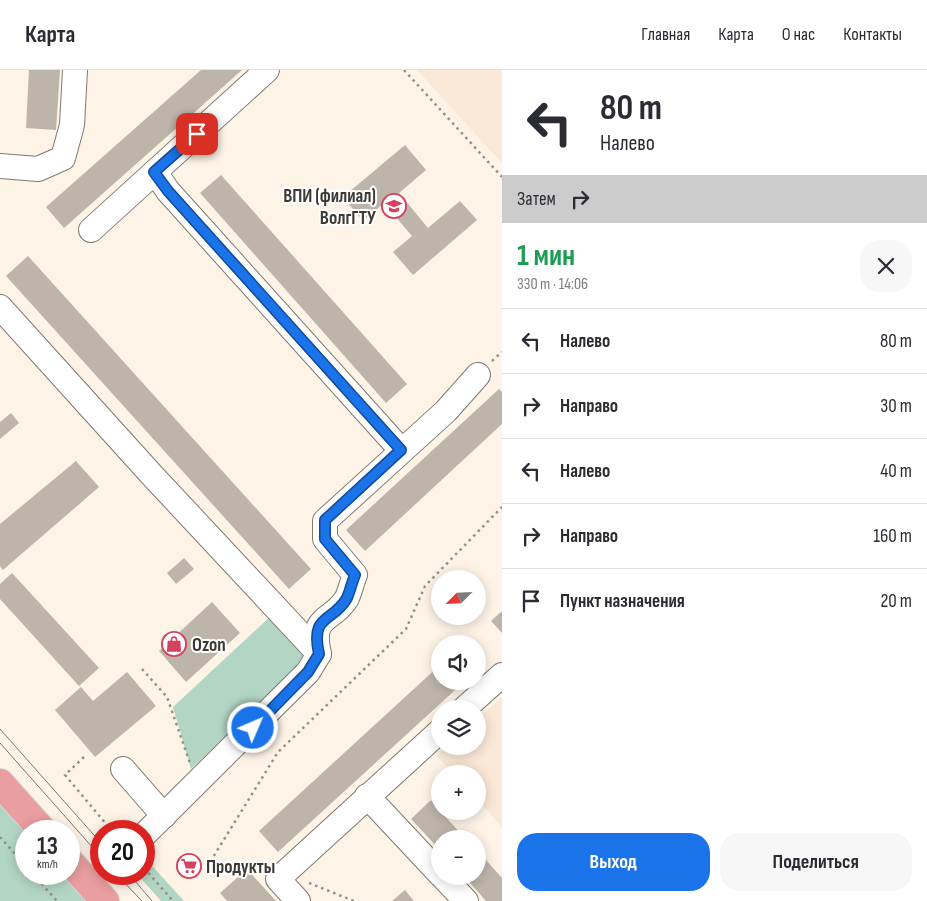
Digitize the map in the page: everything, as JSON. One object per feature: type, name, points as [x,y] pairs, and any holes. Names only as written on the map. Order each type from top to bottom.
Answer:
[{"type":"main road","points":[[0,783],[32,820]]},
{"type":"main road","points":[[80,871],[99,887]]},
{"type":"lane","points":[[0,166],[38,169],[63,158],[72,125],[75,70]]},
{"type":"lane","points":[[91,230],[267,70]]},
{"type":"lane","points":[[154,172],[168,191],[401,450]]},
{"type":"lane","points":[[0,306],[150,473],[319,654]]},
{"type":"lane","points":[[155,825],[198,784],[308,672],[319,654],[315,636],[323,620],[346,599],[355,575],[325,539],[325,520],[446,411],[478,375]]},
{"type":"lane","points":[[474,700],[502,675]]},
{"type":"lane","points":[[303,892],[278,879],[431,738]]},
{"type":"lane","points":[[123,769],[164,816]]},
{"type":"lane","points":[[367,796],[431,864]]},
{"type":"lane","points":[[451,885],[466,901]]},
{"type":"path","points":[[404,70],[502,177]]},
{"type":"path","points":[[207,868],[278,752],[406,629],[425,586],[502,507]]},
{"type":"path","points":[[142,669],[168,697],[198,784]]},
{"type":"path","points":[[84,757],[65,775],[103,820]]},
{"type":"path","points":[[0,837],[15,854]]},
{"type":"path","points":[[155,881],[172,901]]},
{"type":"path","points":[[43,885],[57,901]]},
{"type":"path","points":[[303,892],[354,901]]},
{"type":"shaded area","points":[[417,70],[502,70],[502,163]]},
{"type":"shaded area","points":[[502,697],[502,827],[486,809],[486,765],[445,765],[437,756],[486,755],[486,712]]},
{"type":"green space","points":[[273,614],[311,654],[191,769],[173,707]]},
{"type":"green space","points":[[0,799],[17,820],[15,820],[15,885],[77,885],[91,901],[0,901]]},
{"type":"green space","points":[[155,869],[184,901],[161,901],[147,885],[155,885]]},
{"type":"building","points":[[29,70],[60,70],[56,130],[26,128]]},
{"type":"building","points":[[201,70],[242,70],[64,228],[46,207]]},
{"type":"building","points":[[405,145],[426,170],[399,193],[428,228],[460,201],[477,220],[413,275],[393,252],[412,236],[384,203],[363,221],[343,197]]},
{"type":"building","points":[[221,175],[407,384],[386,403],[200,193]]},
{"type":"building","points":[[28,256],[311,569],[289,589],[6,276]]},
{"type":"building","points":[[499,389],[502,392],[502,424],[365,551],[346,530]]},
{"type":"building","points":[[11,413],[19,423],[0,439],[0,422]]},
{"type":"building","points":[[76,461],[99,487],[3,570],[0,566],[0,524]]},
{"type":"building","points":[[184,558],[194,569],[176,584],[167,573]]},
{"type":"building","points":[[12,573],[99,668],[79,686],[0,599],[0,584]]},
{"type":"building","points":[[212,602],[240,633],[186,682],[159,651]]},
{"type":"building","points":[[502,611],[502,633],[491,621]]},
{"type":"building","points":[[127,672],[156,706],[95,757],[55,710],[81,687],[93,701]]},
{"type":"building","points":[[431,673],[431,690],[455,690],[444,700],[431,700],[431,712],[278,852],[259,831]]},
{"type":"building","points":[[431,800],[431,820],[448,820],[458,830],[431,830],[431,840],[411,819]]},
{"type":"building","points":[[486,860],[502,878],[502,901],[486,901],[472,885],[486,885]]},
{"type":"building","points":[[247,869],[276,901],[227,901],[220,893]]},
{"type":"building","points":[[405,890],[414,901],[392,901]]},
{"type":"tram line","points":[[0,729],[90,831]]},
{"type":"tram line","points":[[0,743],[90,845]]},
{"type":"tram line","points":[[127,885],[142,901]]},
{"type":"tram line","points":[[138,885],[152,901]]},
{"type":"place","name":"ВПИ (филиал) ВолгГТУ","points":[[394,206]]},
{"type":"place","name":"Ozon","points":[[174,644]]},
{"type":"place","name":"Продукты","points":[[189,866]]},
{"type":"route","points":[[197,134],[154,172],[168,191],[401,450],[325,520],[325,539],[355,575],[346,599],[323,620],[315,636],[319,654],[308,672],[253,728]]}]
